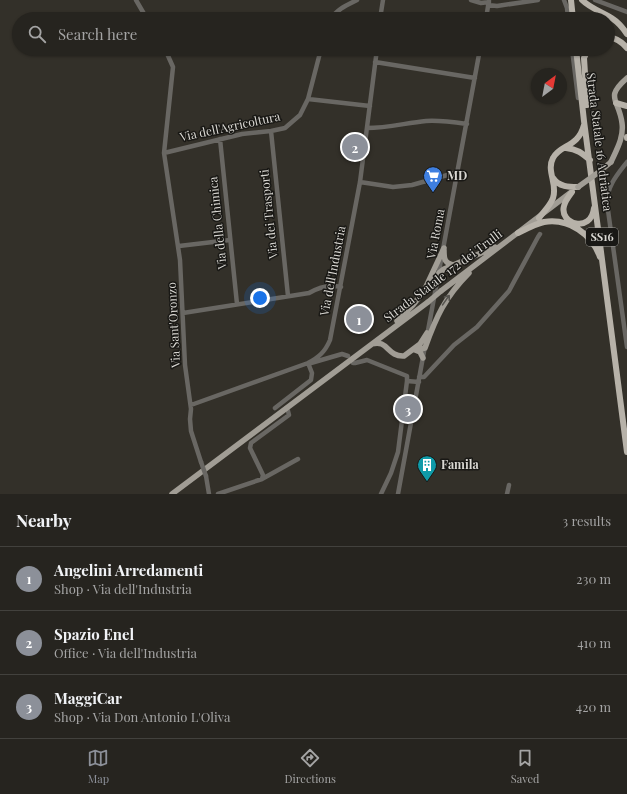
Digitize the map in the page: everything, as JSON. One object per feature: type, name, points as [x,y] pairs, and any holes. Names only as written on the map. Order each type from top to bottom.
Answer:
[{"type":"highway","points":[[570,0],[572,12]]},
{"type":"highway","points":[[574,0],[575,12]]},
{"type":"highway","points":[[582,0],[601,12]]},
{"type":"highway","points":[[615,21],[627,34]]},
{"type":"highway","points":[[615,38],[622,42],[627,48]]},
{"type":"highway","name":"Strada Statale 16 Adriatica","points":[[579,56],[584,121],[627,452]]},
{"type":"highway","name":"Strada Statale 16 Adriatica","points":[[579,56],[627,425]]},
{"type":"highway","points":[[585,56],[584,68],[588,128]]},
{"type":"highway","points":[[616,103],[627,106]]},
{"type":"highway","points":[[539,218],[554,197],[555,187],[551,163],[553,157],[557,152],[566,148],[575,141],[580,134],[584,121]]},
{"type":"highway","points":[[566,148],[575,149],[590,160]]},
{"type":"highway","points":[[552,175],[555,181],[560,185],[578,187]]},
{"type":"highway","points":[[572,192],[564,206],[564,213],[567,219],[572,222],[580,224],[586,223],[590,220],[593,215],[595,202]]},
{"type":"highway","points":[[518,233],[544,222],[571,225],[588,236],[594,245],[599,256],[604,278]]},
{"type":"main road","points":[[610,162],[618,148],[622,133],[622,123],[614,97],[614,92],[617,87],[627,78]]},
{"type":"main road","points":[[610,162],[627,137]]},
{"type":"main road","name":"Strada Statale 172 dei Trulli","points":[[172,494],[539,218],[610,162]]},
{"type":"main road","points":[[439,274],[453,265],[506,242]]},
{"type":"main road","points":[[444,248],[444,259],[449,264],[453,265]]},
{"type":"main road","points":[[379,338],[413,305],[424,291],[444,248]]},
{"type":"main road","points":[[368,346],[377,343],[385,346],[393,354],[398,356],[425,348],[437,315],[444,304],[467,276],[488,255]]},
{"type":"main road","points":[[385,346],[386,336],[394,326]]},
{"type":"main road","points":[[415,350],[427,333]]},
{"type":"main road","points":[[415,350],[420,352],[423,358]]},
{"type":"street","points":[[136,0],[143,12]]},
{"type":"street","points":[[336,12],[357,0]]},
{"type":"street","points":[[381,12],[383,0]]},
{"type":"street","points":[[473,0],[498,6],[538,0]]},
{"type":"street","points":[[564,0],[567,12]]},
{"type":"street","points":[[596,0],[627,12]]},
{"type":"street","name":"Via Sant'Oronzo","points":[[169,56],[173,67],[164,152],[179,246],[185,365],[191,405],[191,431],[206,476],[209,494]]},
{"type":"street","name":"Via dell'Agricoltura","points":[[164,152],[242,134],[285,128],[300,115],[308,99],[319,56]]},
{"type":"street","name":"Via dell'Industria","points":[[322,354],[330,340],[360,182],[376,56]]},
{"type":"street","name":"Via Roma","points":[[398,494],[479,56]]},
{"type":"street","points":[[573,56],[578,98]]},
{"type":"street","points":[[375,62],[475,78]]},
{"type":"street","points":[[308,99],[370,106]]},
{"type":"street","points":[[367,128],[380,128],[426,121],[467,124]]},
{"type":"street","name":"Via dei Trasporti","points":[[271,131],[288,296]]},
{"type":"street","name":"Via della Chimica","points":[[220,139],[237,304]]},
{"type":"street","points":[[627,162],[609,187],[607,203],[627,347]]},
{"type":"street","points":[[360,182],[393,187],[412,185],[458,172]]},
{"type":"street","points":[[444,176],[457,179]]},
{"type":"street","points":[[407,381],[424,377],[454,345],[477,327],[509,291],[540,234]]},
{"type":"street","points":[[179,246],[230,240]]},
{"type":"street","points":[[183,313],[309,293],[318,287],[336,285],[341,287]]},
{"type":"street","points":[[308,363],[322,354],[325,360]]},
{"type":"street","points":[[191,405],[308,363],[325,360],[342,354],[348,356]]},
{"type":"street","points":[[353,363],[367,360],[407,376],[398,452],[391,473],[381,494]]},
{"type":"street","points":[[275,408],[311,380],[312,373],[308,363]]},
{"type":"street","points":[[262,479],[263,475],[250,446],[251,443],[288,415],[286,408]]},
{"type":"street","points":[[218,494],[231,492],[262,479],[298,459]]},
{"type":"street","points":[[507,494],[509,485]]},
{"type":"place","name":"Spazio Enel","points":[[355,147]]},
{"type":"place","name":"MD","points":[[433,193]]},
{"type":"place","name":"Angelini Arredamenti","points":[[359,319]]},
{"type":"place","name":"MaggiCar","points":[[408,409]]},
{"type":"place","name":"Famila","points":[[427,482]]}]
